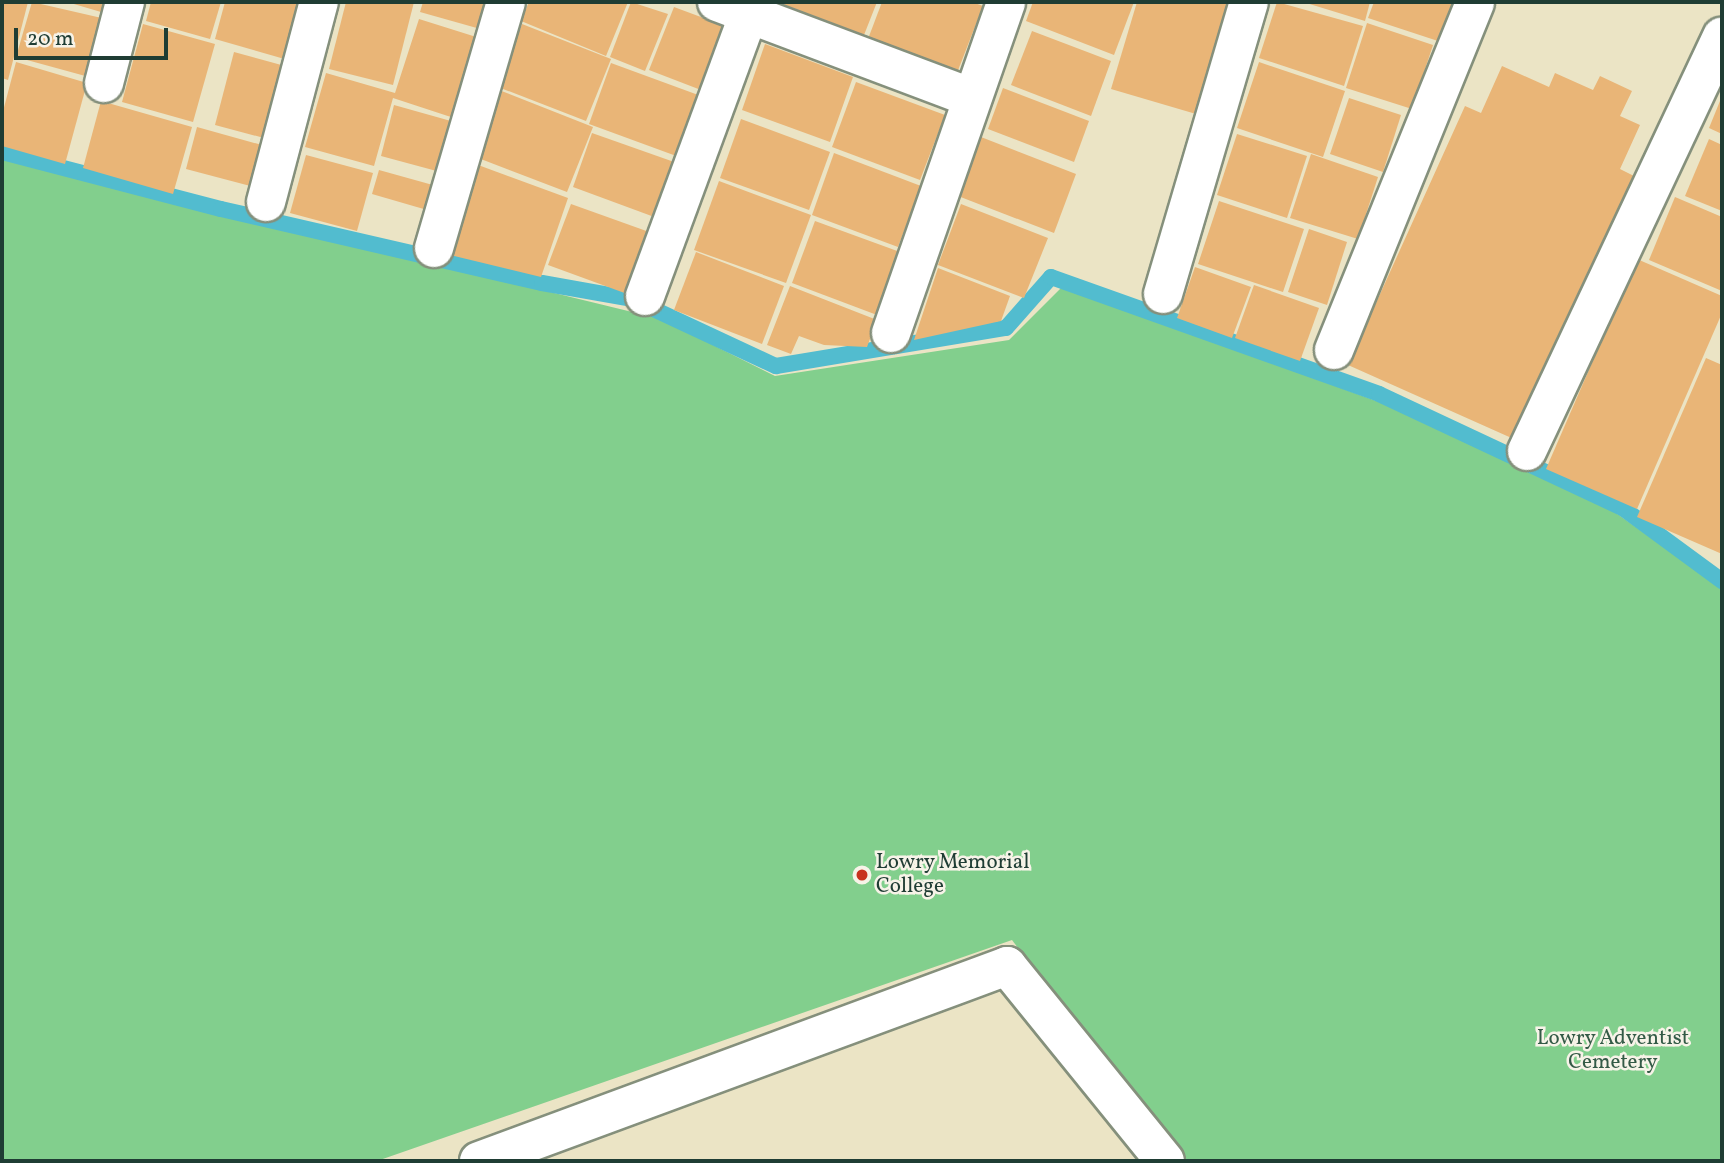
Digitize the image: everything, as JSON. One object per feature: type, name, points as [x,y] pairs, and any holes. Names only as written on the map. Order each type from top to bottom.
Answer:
[{"type":"street","points":[[104,83],[125,2]]},
{"type":"street","points":[[266,202],[319,2]]},
{"type":"street","points":[[434,248],[506,2]]},
{"type":"street","points":[[891,334],[1006,2]]},
{"type":"street","points":[[1163,293],[1249,2]]},
{"type":"street","points":[[1334,349],[1475,2]]},
{"type":"street","points":[[645,296],[740,6],[972,98]]},
{"type":"street","points":[[1527,451],[1722,37]]},
{"type":"street","points":[[479,1161],[1007,966],[1165,1161]]},
{"type":"green space","name":"Lowry Memorial College","points":[[2,159],[661,319],[775,376],[1009,340],[1063,286],[1379,402],[1606,506],[1722,588],[1722,1161],[1180,1161],[1012,940],[377,1161],[2,1161]]},
{"type":"building","points":[[2,2],[28,2],[8,80],[2,78]]},
{"type":"building","points":[[32,2],[106,19],[89,77],[16,57]]},
{"type":"building","points":[[67,2],[104,2],[101,12]]},
{"type":"building","points":[[151,2],[221,2],[210,39],[146,21]]},
{"type":"building","points":[[225,2],[304,2],[288,60],[215,39]]},
{"type":"building","points":[[346,2],[414,2],[393,85],[329,69]]},
{"type":"building","points":[[423,2],[499,2],[491,32],[420,12]]},
{"type":"building","points":[[529,2],[628,2],[606,56],[521,21]]},
{"type":"building","points":[[631,2],[668,14],[645,71],[610,57]]},
{"type":"building","points":[[777,2],[877,2],[864,35]]},
{"type":"building","points":[[882,2],[972,2],[983,6],[957,73],[868,39]]},
{"type":"building","points":[[1033,2],[1134,2],[1114,55],[1026,21]]},
{"type":"building","points":[[1137,2],[1229,2],[1196,114],[1111,89]]},
{"type":"building","points":[[1277,2],[1363,26],[1344,86],[1259,58]]},
{"type":"building","points":[[1303,2],[1370,2],[1365,21]]},
{"type":"building","points":[[1374,2],[1454,2],[1441,42],[1368,18]]},
{"type":"building","points":[[674,7],[725,26],[701,90],[649,70]]},
{"type":"building","points":[[419,19],[489,41],[460,120],[393,98],[374,166],[305,147],[326,73],[395,93]]},
{"type":"building","points":[[1367,23],[1433,45],[1412,109],[1346,88]]},
{"type":"building","points":[[143,24],[215,44],[193,122],[122,102]]},
{"type":"building","points":[[522,24],[611,59],[586,121],[498,87]]},
{"type":"building","points":[[1032,31],[1111,61],[1091,116],[1011,85]]},
{"type":"building","points":[[765,44],[853,77],[830,142],[742,110]]},
{"type":"building","points":[[234,52],[285,66],[264,138],[215,125]]},
{"type":"building","points":[[16,62],[87,83],[65,164],[2,146],[2,115]]},
{"type":"building","points":[[1259,62],[1345,91],[1323,157],[1237,128]]},
{"type":"building","points":[[611,63],[701,96],[679,157],[589,124]]},
{"type":"building","points":[[1502,66],[1549,87],[1555,73],[1593,90],[1600,76],[1632,91],[1620,116],[1640,125],[1620,169],[1634,176],[1516,440],[1348,365],[1465,106],[1481,113]]},
{"type":"building","points":[[856,82],[945,115],[920,180],[832,147]]},
{"type":"building","points":[[1003,88],[1089,121],[1074,162],[988,129]]},
{"type":"building","points":[[499,90],[593,127],[567,192],[473,156]]},
{"type":"building","points":[[1722,96],[1722,134],[1709,128]]},
{"type":"building","points":[[1349,98],[1401,115],[1383,172],[1330,154]]},
{"type":"building","points":[[101,101],[192,127],[173,194],[83,168]]},
{"type":"building","points":[[394,105],[458,123],[444,173],[381,156]]},
{"type":"building","points":[[741,119],[830,152],[809,210],[720,178]]},
{"type":"building","points":[[197,127],[269,147],[258,188],[186,169]]},
{"type":"building","points":[[592,133],[677,163],[657,218],[573,187]]},
{"type":"building","points":[[1237,134],[1307,156],[1287,218],[1217,195]]},
{"type":"building","points":[[981,137],[1076,174],[1054,233],[958,196]]},
{"type":"building","points":[[1709,139],[1722,145],[1722,211],[1685,196]]},
{"type":"building","points":[[834,153],[921,186],[898,247],[812,215]]},
{"type":"building","points":[[1311,154],[1378,177],[1358,239],[1290,218]]},
{"type":"building","points":[[306,155],[373,173],[357,231],[290,213]]},
{"type":"building","points":[[470,162],[568,198],[541,277],[446,254]]},
{"type":"building","points":[[379,170],[440,187],[434,212],[372,194]]},
{"type":"building","points":[[719,181],[811,215],[786,283],[694,250]]},
{"type":"building","points":[[1675,197],[1722,217],[1722,291],[1649,260]]},
{"type":"building","points":[[1219,201],[1304,229],[1283,292],[1198,264]]},
{"type":"building","points":[[571,204],[652,233],[630,295],[548,265]]},
{"type":"building","points":[[961,204],[1048,238],[1024,298],[938,265]]},
{"type":"building","points":[[815,221],[900,252],[877,315],[792,283]]},
{"type":"building","points":[[1309,229],[1347,242],[1327,305],[1288,292]]},
{"type":"building","points":[[696,252],[784,286],[762,344],[674,310]]},
{"type":"building","points":[[1637,259],[1722,296],[1722,313],[1637,509],[1546,469]]},
{"type":"building","points":[[1195,267],[1251,287],[1232,338],[1177,318]]},
{"type":"building","points":[[938,268],[1010,296],[1001,321],[914,340]]},
{"type":"building","points":[[1254,285],[1319,308],[1300,361],[1235,338]]},
{"type":"building","points":[[790,286],[877,320],[867,347],[824,345],[799,336],[791,354],[767,345]]},
{"type":"building","points":[[1706,358],[1722,365],[1722,554],[1637,517]]},
{"type":"waterway","points":[[2,152],[221,209],[542,283],[632,299],[776,366],[1006,328],[1051,277],[1379,394],[1624,509],[1722,581]]},
{"type":"place","name":"Lowry Memorial College","points":[[862,875]]},
{"type":"park label","name":"Lowry Adventist Cemetery","points":[[1613,1051]]}]
